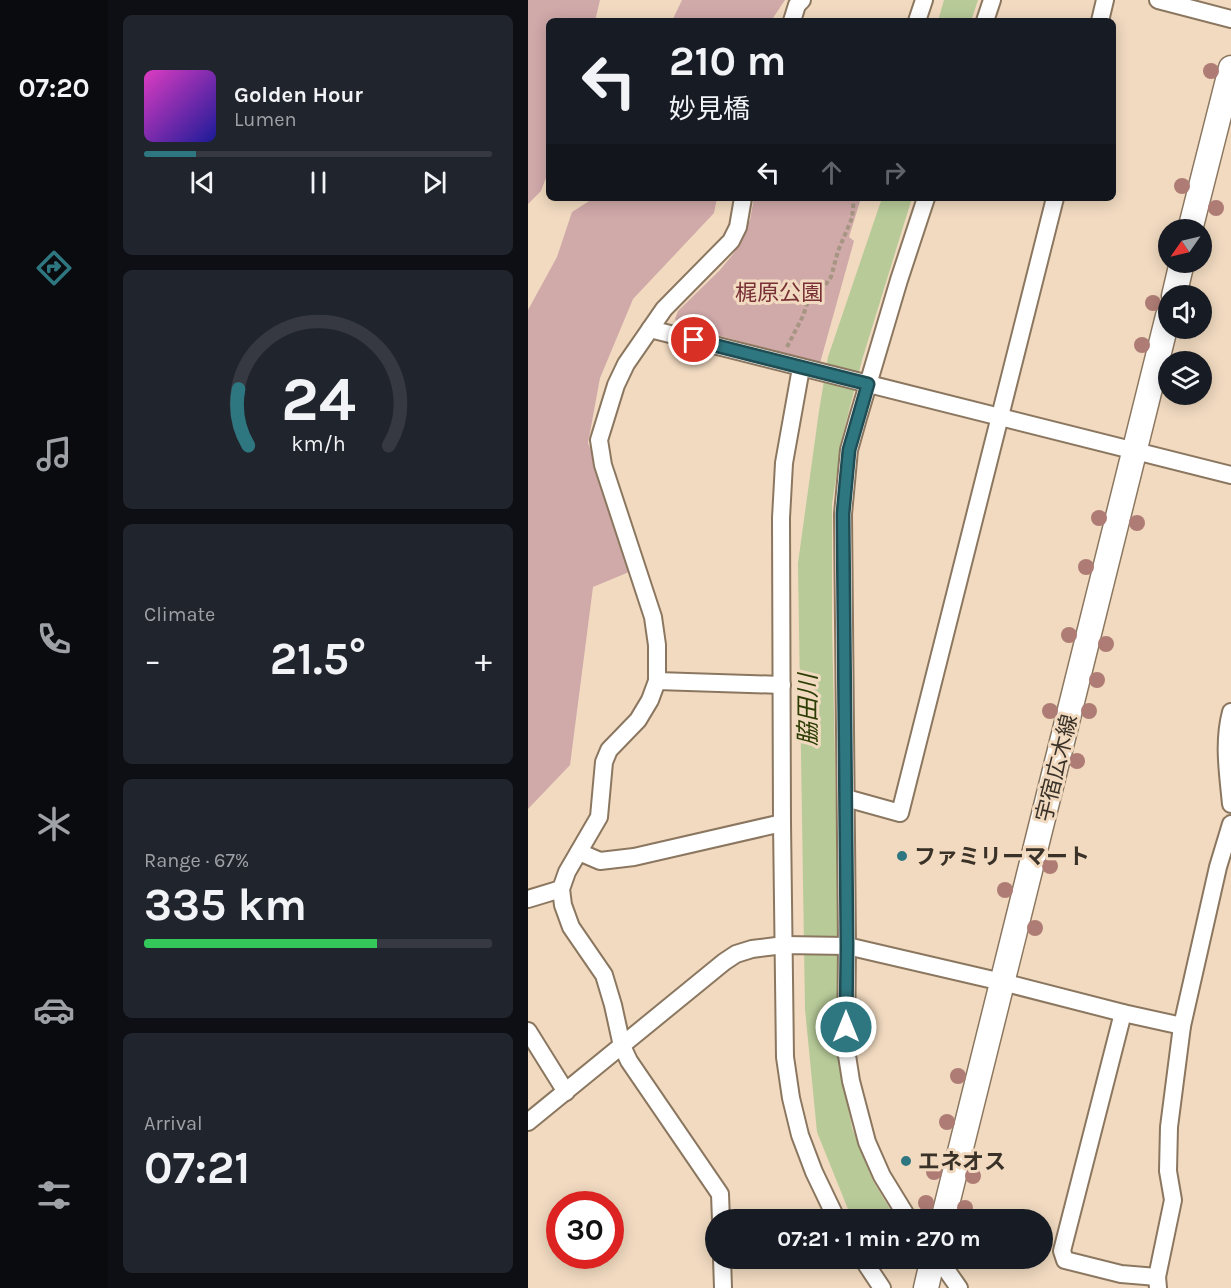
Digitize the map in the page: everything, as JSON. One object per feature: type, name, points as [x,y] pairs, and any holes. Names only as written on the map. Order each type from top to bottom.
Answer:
[{"type":"street","points":[[793,18],[797,4],[802,0]]},
{"type":"street","points":[[918,18],[924,0]]},
{"type":"street","points":[[986,18],[992,0]]},
{"type":"street","points":[[1101,18],[1105,0]]},
{"type":"street","points":[[1158,0],[1231,19]]},
{"type":"street","points":[[1193,219],[1231,68]]},
{"type":"street","points":[[721,1209],[720,1194],[629,1060],[622,1046],[604,975],[571,927],[563,905],[561,890],[567,872],[599,817],[604,762],[609,750],[638,720],[650,700],[657,681],[657,645],[653,618],[603,465],[599,440],[616,385],[626,364],[664,309],[731,241],[738,228],[742,201]]},
{"type":"street","points":[[902,1209],[882,1176],[867,1142],[851,1081],[846,1049],[843,514],[849,450],[865,383],[925,201]]},
{"type":"street","points":[[846,798],[900,813],[1054,201]]},
{"type":"street","points":[[650,330],[1231,475]]},
{"type":"street","name":"宇宿広木線","points":[[946,1209],[1162,339]]},
{"type":"street","points":[[805,369],[784,463],[781,518],[782,823],[786,945],[785,1057],[791,1098],[800,1135],[831,1209]]},
{"type":"street","points":[[657,681],[782,685]]},
{"type":"street","points":[[1231,712],[1227,727],[1227,756],[1231,804]]},
{"type":"street","points":[[579,852],[600,861],[634,856],[782,823]]},
{"type":"street","points":[[1123,1013],[1062,1251],[1065,1260],[1158,1283],[1173,1200],[1168,1170],[1169,1127],[1182,1026],[1218,867],[1231,824]]},
{"type":"street","points":[[528,899],[561,890]]},
{"type":"street","points":[[528,1122],[724,962],[736,954],[786,945],[844,946],[1182,1026]]},
{"type":"street","points":[[528,1031],[566,1092]]},
{"type":"street","points":[[722,1269],[723,1288]]},
{"type":"street","points":[[869,1269],[882,1288]]},
{"type":"street","points":[[926,1288],[932,1269]]},
{"type":"street","points":[[942,1269],[958,1288]]},
{"type":"path","points":[[782,362],[809,298],[824,288],[831,277],[838,251],[852,218],[854,201]]},
{"type":"green space","points":[[528,0],[600,0],[596,18],[546,18],[546,178],[541,191],[528,204]]},
{"type":"green space","points":[[682,0],[785,0],[773,18],[673,18]]},
{"type":"green space","points":[[589,201],[716,201],[714,213],[633,299],[600,378],[588,443],[598,466],[629,572],[593,587],[570,765],[528,809],[528,310],[557,257],[572,212]]},
{"type":"green space","name":"梶原公園","points":[[753,201],[860,201],[849,237],[854,241],[820,363],[680,325],[675,319],[678,311],[734,253],[750,220]]},
{"type":"water","points":[[944,0],[978,0],[972,18],[939,18]]},
{"type":"water","name":"脇田川","points":[[881,201],[911,201],[862,360],[843,434],[832,504],[832,625],[842,1073],[852,1128],[873,1181],[890,1209],[848,1209],[817,1132],[805,1009],[798,563],[828,357]]},
{"type":"pier","points":[[899,1269],[937,1269],[951,1288],[894,1288]]},
{"type":"place","name":"ファミリーマート","points":[[902,856]]},
{"type":"place","name":"エネオス","points":[[906,1161]]},
{"type":"route","points":[[694,340],[868,384],[849,450],[843,514],[846,1027]]}]
